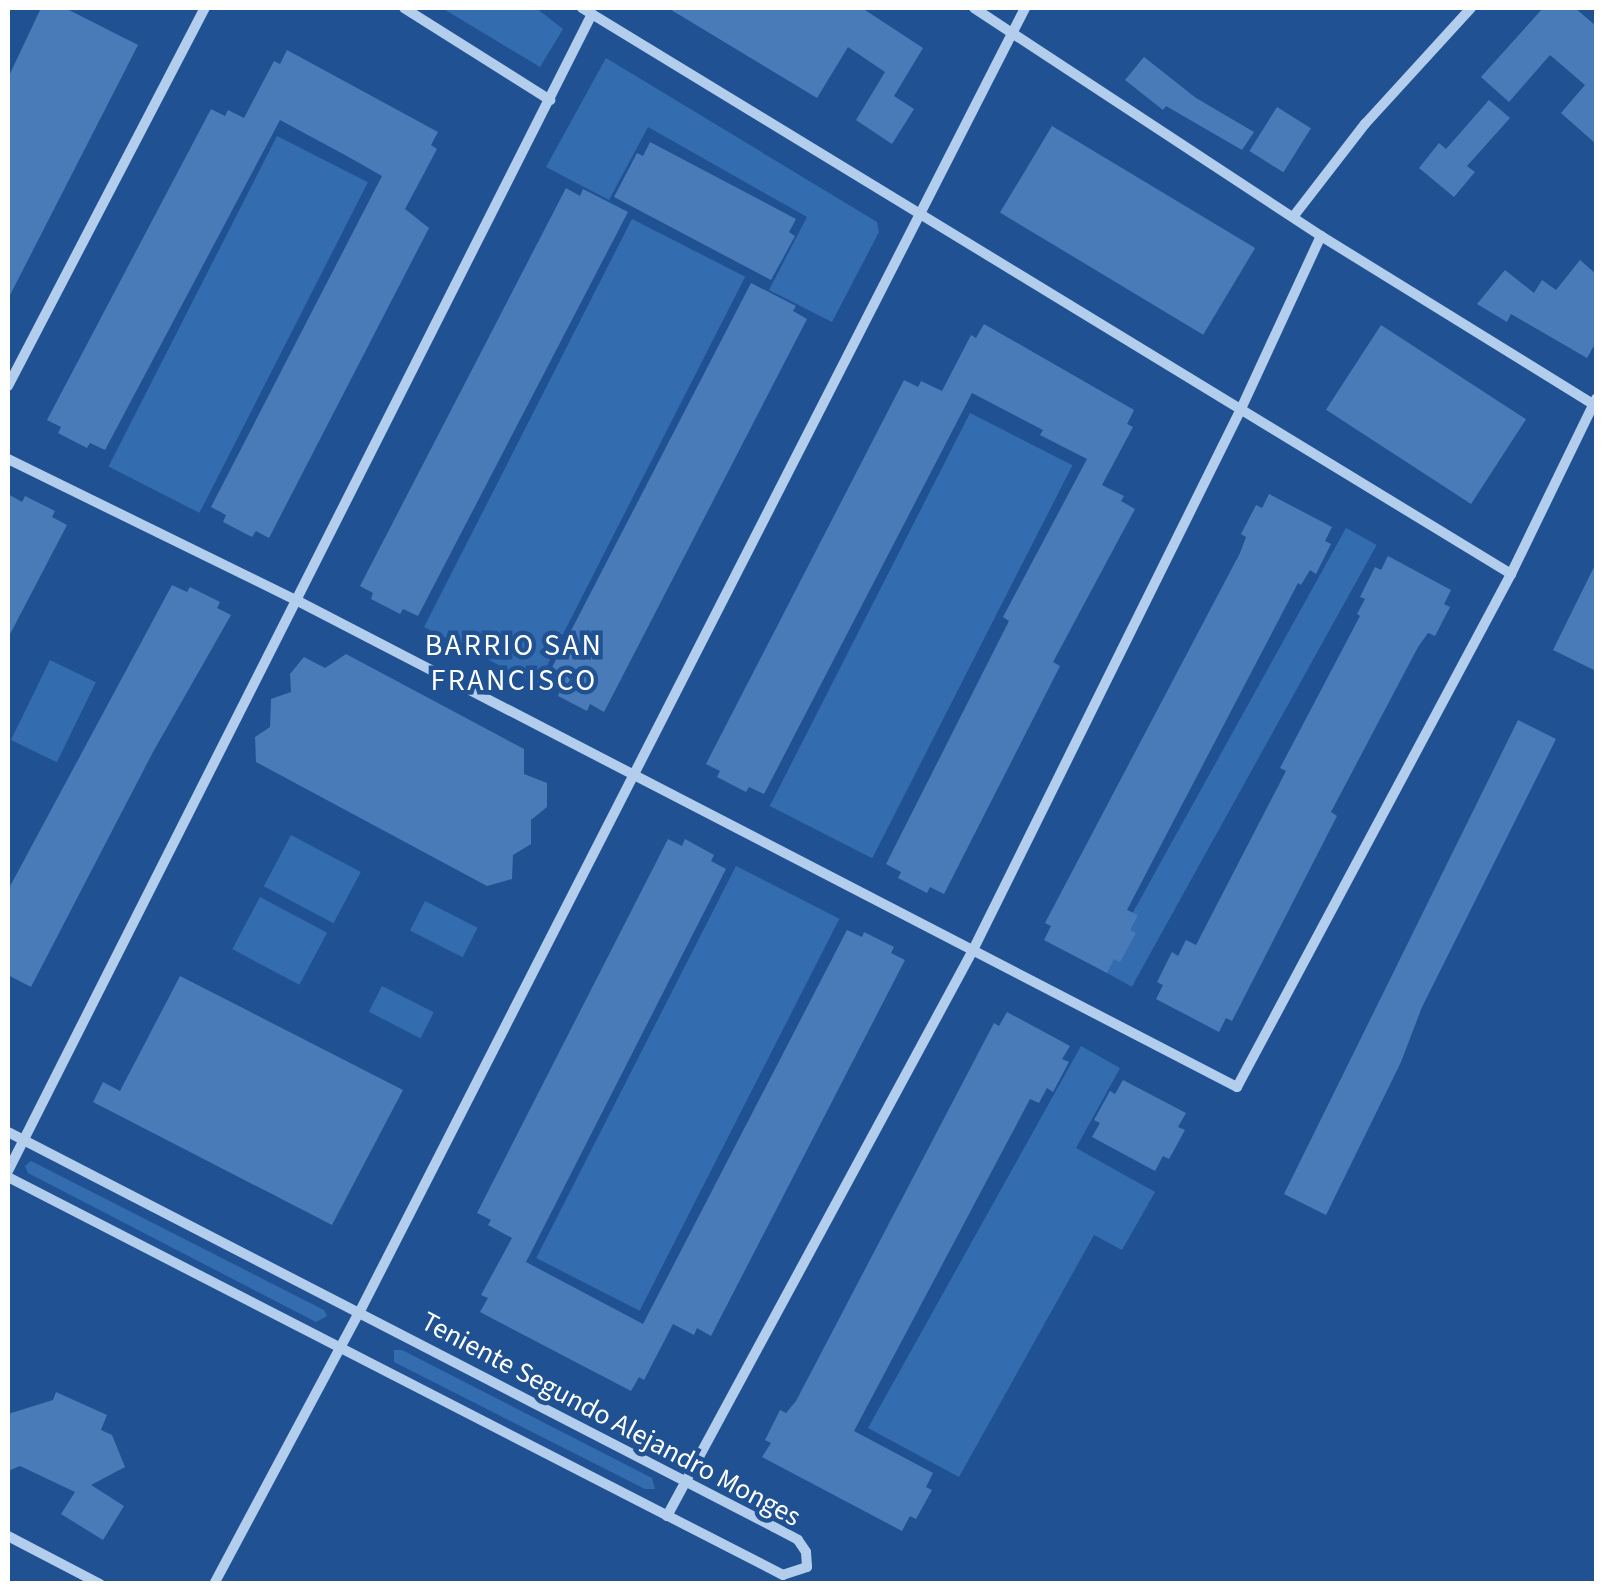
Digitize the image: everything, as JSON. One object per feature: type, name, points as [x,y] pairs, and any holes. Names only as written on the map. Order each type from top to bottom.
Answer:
[{"type":"street","points":[[8,386],[206,8]]},
{"type":"street","points":[[404,8],[550,100]]},
{"type":"street","points":[[8,458],[294,599],[1236,1087],[1511,574],[1594,402],[1321,236],[974,8]]},
{"type":"street","points":[[214,1584],[359,1313],[1024,8]]},
{"type":"street","points":[[1292,217],[1365,124],[1471,8]]},
{"type":"street","points":[[8,1174],[294,599],[550,100],[587,11],[1511,574]]},
{"type":"street","points":[[667,1516],[972,950],[1240,411],[1321,236]]},
{"type":"street","name":"Teniente Segundo Alejandro Monges","points":[[8,1132],[774,1526],[798,1540],[806,1552],[807,1567],[783,1575],[756,1562],[8,1174]]},
{"type":"street","points":[[8,1536],[100,1584]]},
{"type":"shaded area","points":[[442,8],[536,8],[563,29],[540,67]]},
{"type":"shaded area","points":[[606,58],[877,222],[879,232],[832,322],[769,290],[807,217],[648,127],[609,200],[546,167]]},
{"type":"shaded area","points":[[277,136],[368,182],[199,513],[109,467]]},
{"type":"shaded area","points":[[632,219],[745,277],[537,685],[424,627]]},
{"type":"shaded area","points":[[970,413],[1072,465],[872,858],[770,806]]},
{"type":"shaded area","points":[[1346,528],[1377,545],[1132,987],[1101,970]]},
{"type":"shaded area","points":[[50,660],[96,682],[57,762],[11,740]]},
{"type":"shaded area","points":[[291,835],[361,872],[334,923],[264,886]]},
{"type":"shaded area","points":[[736,866],[839,919],[640,1311],[536,1258]]},
{"type":"shaded area","points":[[260,897],[327,933],[299,985],[232,949]]},
{"type":"shaded area","points":[[425,901],[478,928],[463,957],[410,930]]},
{"type":"shaded area","points":[[382,986],[434,1012],[421,1038],[369,1012]]},
{"type":"shaded area","points":[[1081,1046],[1120,1068],[1076,1148],[1155,1192],[1122,1250],[1094,1235],[959,1477],[868,1428]]},
{"type":"shaded area","points":[[31,1161],[324,1310],[327,1316],[316,1322],[28,1173],[25,1166]]},
{"type":"shaded area","points":[[394,1350],[402,1350],[652,1478],[655,1489],[645,1489],[394,1362]]},
{"type":"building","points":[[41,8],[65,8],[138,45],[8,299],[8,78]]},
{"type":"building","points":[[668,8],[862,8],[923,48],[894,96],[914,109],[892,144],[856,120],[885,72],[848,47],[817,98]]},
{"type":"building","points":[[1543,8],[1575,8],[1596,26],[1596,144],[1561,113],[1585,85],[1550,55],[1509,102],[1481,77]]},
{"type":"building","points":[[287,50],[438,132],[431,145],[437,149],[405,209],[429,228],[269,538],[256,531],[252,537],[223,522],[226,515],[211,507],[382,176],[280,120],[105,450],[90,443],[87,448],[58,433],[61,427],[47,420],[211,109],[225,116],[228,110],[244,118],[274,61],[280,64]]},
{"type":"building","points":[[1144,57],[1196,98],[1254,132],[1242,150],[1166,106],[1163,110],[1125,80]]},
{"type":"building","points":[[1489,100],[1510,118],[1467,166],[1475,172],[1454,197],[1419,168],[1439,143],[1446,149]]},
{"type":"building","points":[[1277,107],[1311,128],[1283,172],[1249,151]]},
{"type":"building","points":[[1052,126],[1255,248],[1203,335],[1000,213]]},
{"type":"building","points":[[650,142],[796,219],[789,232],[795,236],[771,280],[614,197],[637,153],[643,156]]},
{"type":"building","points":[[566,188],[580,196],[583,189],[628,212],[418,616],[403,609],[400,614],[371,599],[373,593],[360,586]]},
{"type":"building","points":[[1580,260],[1596,274],[1596,342],[1587,358],[1511,314],[1507,322],[1477,304],[1505,270],[1534,293],[1542,280],[1556,290]]},
{"type":"building","points":[[751,283],[796,306],[793,311],[807,319],[604,712],[590,704],[587,711],[558,696],[561,689],[545,681]]},
{"type":"building","points":[[984,324],[1134,410],[1127,424],[1133,427],[1102,485],[1124,496],[1121,501],[1135,509],[1053,662],[1060,666],[944,894],[930,887],[927,893],[898,878],[901,872],[886,864],[1009,621],[1003,617],[1087,459],[1040,435],[1043,430],[972,393],[764,794],[749,787],[746,792],[717,777],[720,771],[706,764],[904,380],[918,387],[921,381],[942,391],[971,335],[976,338]]},
{"type":"building","points":[[1381,325],[1526,419],[1471,504],[1326,410]]},
{"type":"building","points":[[8,494],[22,502],[25,496],[55,511],[52,517],[67,525],[8,638]]},
{"type":"building","points":[[1269,494],[1332,527],[1325,541],[1331,544],[1316,574],[1310,570],[1301,585],[1298,583],[1151,864],[1127,910],[1138,915],[1130,930],[1136,933],[1120,962],[1114,959],[1107,973],[1044,940],[1051,926],[1045,923],[1240,553],[1246,537],[1241,534],[1256,505],[1262,508]]},
{"type":"building","points":[[1388,556],[1451,590],[1444,604],[1450,607],[1435,636],[1428,633],[1418,647],[1331,812],[1337,816],[1232,1021],[1226,1018],[1219,1032],[1156,999],[1163,985],[1157,982],[1172,952],[1178,956],[1186,940],[1196,945],[1286,771],[1280,768],[1360,616],[1357,614],[1365,599],[1360,597],[1375,567],[1381,570]]},
{"type":"building","points":[[1596,563],[1596,671],[1553,650]]},
{"type":"building","points":[[172,585],[187,592],[190,587],[220,602],[217,608],[231,615],[153,752],[31,987],[8,975],[8,890]]},
{"type":"building","points":[[346,654],[524,749],[524,774],[547,783],[547,807],[531,820],[531,844],[513,855],[512,879],[487,886],[256,762],[255,737],[270,727],[271,699],[291,692],[290,674],[304,657],[325,668]]},
{"type":"building","points":[[1518,720],[1556,739],[1422,1007],[1401,1062],[1326,1215],[1284,1194]]},
{"type":"building","points":[[668,839],[682,846],[685,839],[714,855],[711,861],[726,869],[526,1262],[643,1324],[847,930],[862,937],[864,932],[894,947],[891,953],[905,960],[711,1336],[697,1328],[694,1335],[673,1324],[644,1380],[639,1377],[631,1391],[480,1312],[488,1298],[481,1295],[512,1238],[488,1225],[491,1220],[477,1213]]},
{"type":"building","points":[[180,976],[403,1090],[332,1225],[93,1102],[103,1082],[120,1091]]},
{"type":"building","points":[[1007,1012],[1070,1046],[1062,1059],[1069,1062],[1053,1092],[1047,1088],[1039,1103],[1030,1099],[854,1431],[933,1473],[926,1487],[932,1490],[916,1519],[910,1516],[902,1531],[762,1457],[771,1443],[765,1440],[780,1410],[786,1413],[796,1401],[994,1023],[999,1026]]},
{"type":"building","points":[[1123,1080],[1186,1113],[1178,1127],[1185,1130],[1169,1159],[1163,1156],[1155,1171],[1092,1137],[1100,1123],[1094,1120],[1110,1091],[1115,1094]]},
{"type":"building","points":[[56,1392],[107,1415],[101,1430],[112,1435],[125,1467],[91,1485],[124,1506],[103,1540],[61,1514],[75,1492],[20,1466],[8,1471],[8,1414],[53,1400]]},
{"type":"district","name":"BARRIO SAN FRANCISCO","points":[[514,663]]}]
